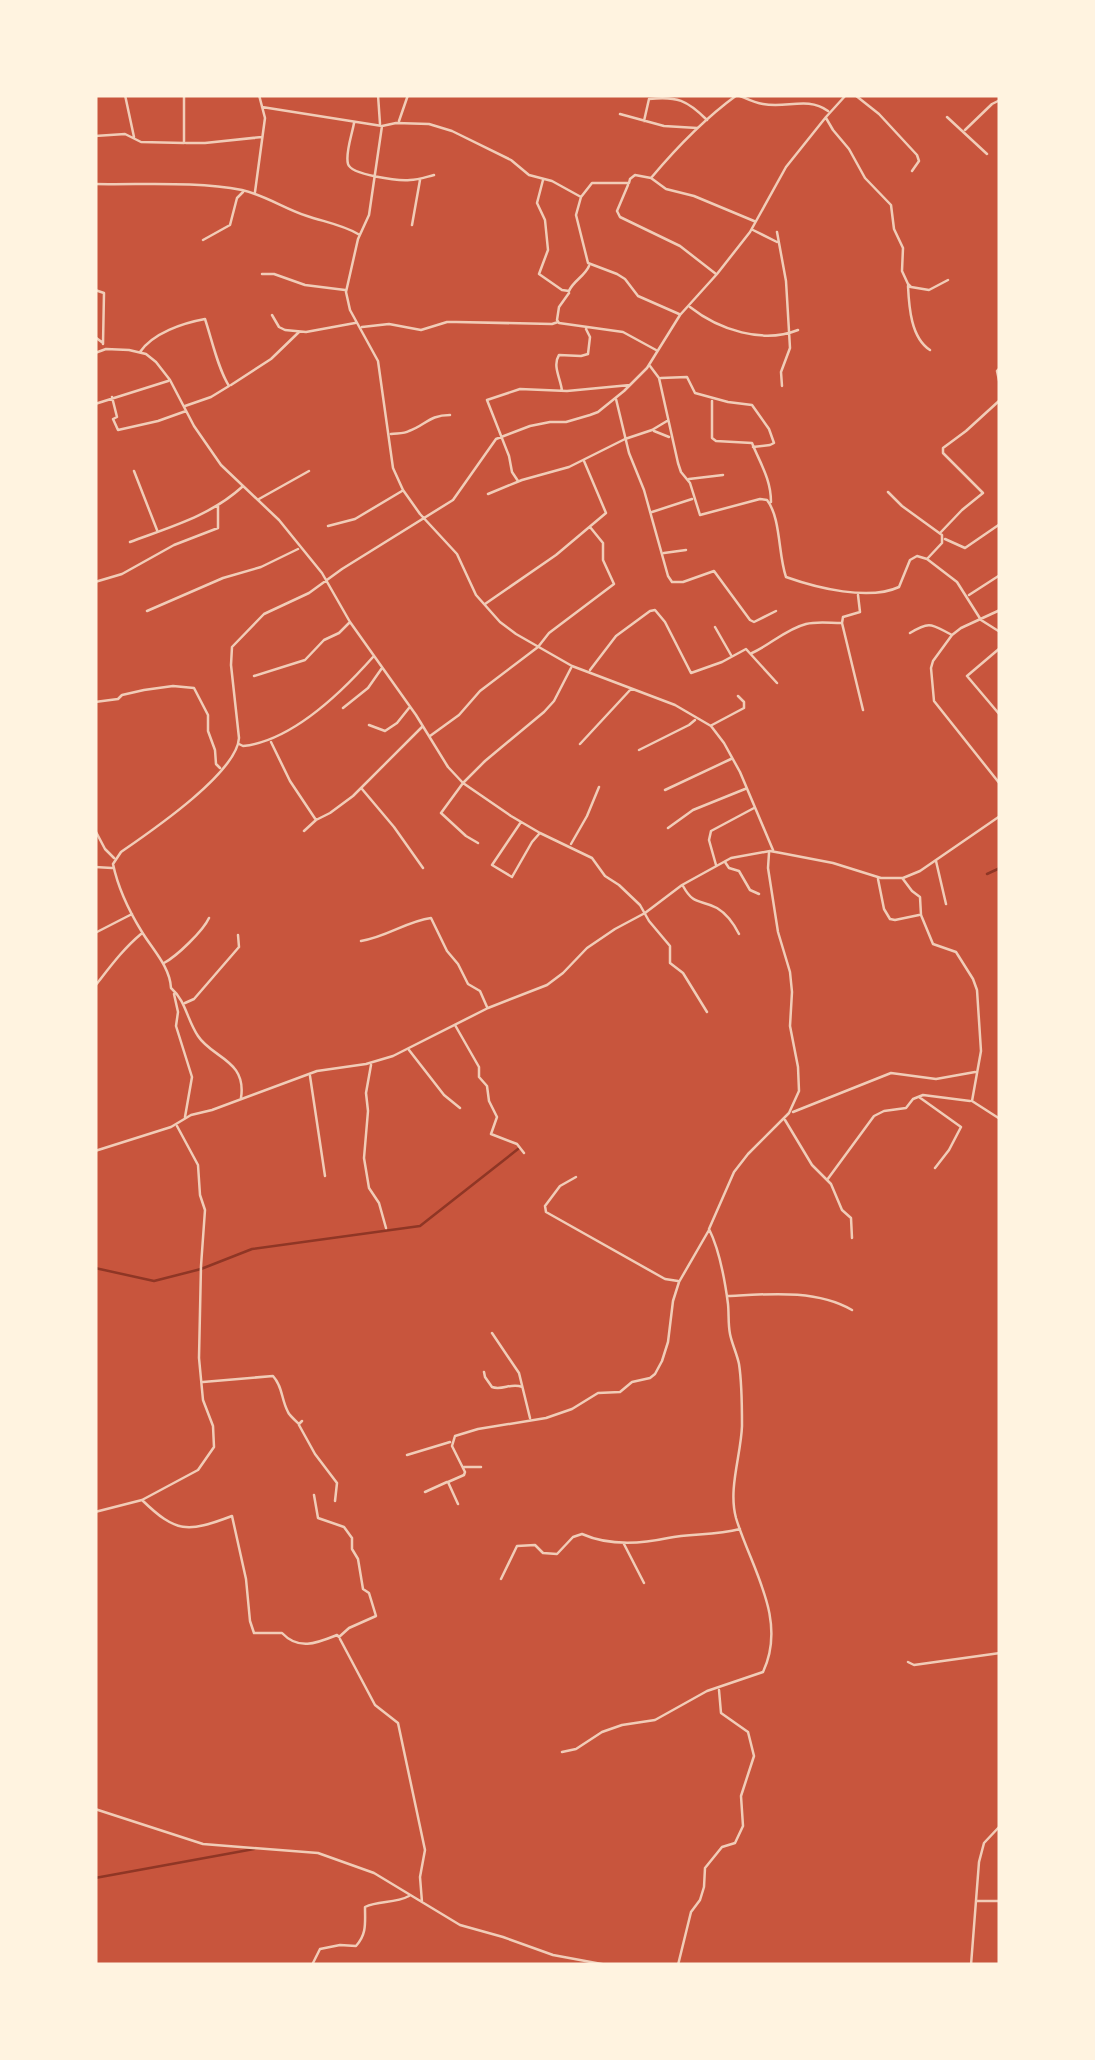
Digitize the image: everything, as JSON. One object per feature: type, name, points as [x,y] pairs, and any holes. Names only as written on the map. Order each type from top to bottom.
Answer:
[{"type":"street","points":[[126,95],[135,139]]},
{"type":"street","points":[[184,95],[184,143]]},
{"type":"street","points":[[255,194],[264,118],[260,95]]},
{"type":"street","points":[[378,95],[381,126],[376,176],[369,215],[346,290],[358,325],[378,361],[393,468],[403,490],[431,528],[457,554],[476,595],[500,622],[572,666],[676,705],[711,726],[732,758],[771,852],[768,868],[778,932],[790,972],[790,1026],[799,1091],[789,1113],[734,1172],[709,1229],[679,1282],[672,1302],[668,1342],[655,1374],[632,1382],[620,1392],[598,1394],[546,1418],[460,1433],[452,1446],[464,1475],[425,1492]]},
{"type":"street","points":[[398,122],[408,95]]},
{"type":"street","points":[[652,178],[680,143],[693,136],[736,95],[765,105],[820,105],[866,178],[890,204],[894,229],[904,251],[902,271],[908,284],[912,322],[922,345],[930,350]]},
{"type":"street","points":[[114,860],[197,796],[238,749],[232,647],[264,614],[309,593],[454,500],[500,436],[550,422],[571,422],[598,412],[616,398],[649,365],[680,315],[752,229],[786,167],[846,95]]},
{"type":"street","points":[[856,95],[917,155],[919,161],[912,171]]},
{"type":"street","points":[[964,132],[1000,101],[995,95]]},
{"type":"street","points":[[644,122],[649,99],[660,98],[685,102],[707,120]]},
{"type":"street","points":[[262,107],[330,120],[381,126],[398,122],[429,124],[452,130],[510,160],[533,178],[558,183],[580,197]]},
{"type":"street","points":[[620,114],[664,126],[698,128]]},
{"type":"street","points":[[947,117],[987,154]]},
{"type":"street","points":[[354,121],[348,166],[360,174],[408,181],[434,174]]},
{"type":"street","points":[[95,136],[125,134],[154,144],[206,144],[262,137]]},
{"type":"street","points":[[717,274],[680,246],[620,217],[617,211],[634,175],[652,178],[666,189],[694,196],[755,222]]},
{"type":"street","points":[[412,225],[420,178]]},
{"type":"street","points":[[543,178],[538,204],[545,220],[548,250],[540,274],[569,292]]},
{"type":"street","points":[[558,322],[558,307],[587,271],[576,215],[580,197],[592,183],[629,183]]},
{"type":"street","points":[[95,184],[176,184],[244,191],[360,235]]},
{"type":"street","points":[[202,240],[230,225],[237,198],[244,191]]},
{"type":"street","points":[[752,229],[778,242]]},
{"type":"street","points":[[777,232],[786,281],[790,348],[781,372],[782,386]]},
{"type":"street","points":[[588,264],[617,274],[638,296],[680,315]]},
{"type":"street","points":[[262,274],[346,290]]},
{"type":"street","points":[[908,284],[929,290],[948,280]]},
{"type":"street","points":[[95,290],[104,293],[105,346]]},
{"type":"street","points":[[689,306],[701,316],[734,330],[771,337],[798,330]]},
{"type":"street","points":[[272,315],[282,329],[302,330],[343,324],[389,324],[421,330],[447,322],[558,322],[623,332],[658,351]]},
{"type":"street","points":[[140,352],[172,328],[206,319],[220,372],[230,386]]},
{"type":"street","points":[[562,391],[556,359],[588,354],[590,336],[586,328]]},
{"type":"street","points":[[112,397],[118,430],[158,421],[230,386],[271,359],[302,330]]},
{"type":"street","points":[[95,337],[105,346],[140,352],[156,362],[221,464],[278,520],[327,581],[350,622],[448,767],[521,822],[592,858],[605,876],[645,912],[670,946],[670,962],[684,973],[707,1012]]},
{"type":"street","points":[[95,354],[105,346]]},
{"type":"street","points":[[649,365],[659,378],[678,463],[700,515],[767,500],[775,510],[786,577],[824,588],[858,593],[895,589],[910,560],[922,556],[957,582],[980,620],[1000,632]]},
{"type":"street","points":[[1000,368],[1000,385]]},
{"type":"street","points":[[659,378],[687,377],[692,390],[754,407],[774,443],[754,447]]},
{"type":"street","points":[[95,404],[170,380]]},
{"type":"street","points":[[518,481],[486,400],[520,389],[562,391],[630,385]]},
{"type":"street","points":[[616,398],[625,439],[672,582],[714,571],[750,620],[754,622],[776,611]]},
{"type":"street","points":[[712,398],[712,438],[752,442],[768,478],[771,504]]},
{"type":"street","points":[[940,533],[984,492],[942,448],[1000,400]]},
{"type":"street","points":[[389,434],[410,431],[434,416],[450,415]]},
{"type":"street","points":[[488,494],[584,461],[668,420]]},
{"type":"street","points":[[652,430],[672,438]]},
{"type":"street","points":[[484,604],[556,555],[606,512],[584,461]]},
{"type":"street","points":[[134,470],[158,531]]},
{"type":"street","points":[[258,500],[309,472]]},
{"type":"street","points":[[688,480],[723,475]]},
{"type":"street","points":[[130,542],[196,518],[243,486]]},
{"type":"street","points":[[328,526],[355,519],[403,490]]},
{"type":"street","points":[[888,492],[944,538],[965,548],[1000,524]]},
{"type":"street","points":[[650,512],[693,499]]},
{"type":"street","points":[[95,582],[122,574],[174,545],[218,528],[218,505]]},
{"type":"street","points":[[429,736],[451,722],[492,681],[614,584],[602,556],[603,543],[590,528]]},
{"type":"street","points":[[927,559],[944,538]]},
{"type":"street","points":[[146,611],[300,548]]},
{"type":"street","points":[[662,554],[686,550]]},
{"type":"street","points":[[968,596],[1000,575]]},
{"type":"street","points":[[858,593],[860,612],[847,615],[842,624],[863,710]]},
{"type":"street","points":[[589,672],[616,636],[654,610],[665,622],[692,673],[744,649],[777,683]]},
{"type":"street","points":[[1000,610],[952,635],[931,668],[934,701],[1000,784]]},
{"type":"street","points":[[254,676],[306,660],[324,640],[350,622]]},
{"type":"street","points":[[750,654],[806,624],[842,624]]},
{"type":"street","points":[[910,634],[930,624],[952,635]]},
{"type":"street","points":[[715,627],[731,656]]},
{"type":"street","points":[[1000,648],[967,676],[1000,715]]},
{"type":"street","points":[[239,744],[271,740],[289,730],[354,678],[374,656]]},
{"type":"street","points":[[478,843],[442,814],[463,782],[554,701],[572,666]]},
{"type":"street","points":[[343,708],[368,688],[382,667]]},
{"type":"street","points":[[95,702],[144,690],[194,688],[206,709],[216,764],[222,768]]},
{"type":"street","points":[[580,744],[632,688]]},
{"type":"street","points":[[711,726],[744,708],[738,696]]},
{"type":"street","points":[[368,725],[384,730],[397,723],[410,707]]},
{"type":"street","points":[[639,750],[697,718]]},
{"type":"street","points":[[304,831],[343,804],[422,727]]},
{"type":"street","points":[[271,740],[290,781],[316,820]]},
{"type":"street","points":[[665,790],[732,758]]},
{"type":"street","points":[[570,846],[599,787]]},
{"type":"street","points":[[361,788],[424,868]]},
{"type":"street","points":[[668,828],[693,810],[746,788]]},
{"type":"street","points":[[716,864],[709,840],[712,831],[755,808]]},
{"type":"street","points":[[95,1151],[310,1074],[393,1056],[488,1008],[547,985],[587,948],[725,860],[771,852],[833,862],[878,878],[902,878],[920,871],[1000,816]]},
{"type":"street","points":[[521,822],[492,865],[512,877],[540,833]]},
{"type":"street","points":[[95,830],[114,860],[132,914],[171,975],[178,1012],[176,1026],[192,1077],[184,1118]]},
{"type":"street","points":[[725,860],[729,868],[739,870],[750,890],[758,894]]},
{"type":"street","points":[[935,860],[946,904]]},
{"type":"street","points":[[95,867],[114,867]]},
{"type":"street","points":[[878,878],[890,919],[921,914]]},
{"type":"street","points":[[902,878],[920,898],[921,914],[933,944],[956,952],[973,979],[981,1044],[972,1102]]},
{"type":"street","points":[[682,885],[693,901],[720,910],[739,934]]},
{"type":"street","points":[[95,933],[132,914]]},
{"type":"street","points":[[162,964],[210,918]]},
{"type":"street","points":[[361,941],[431,918],[468,984],[480,990],[488,1008]]},
{"type":"street","points":[[95,986],[123,948],[142,933]]},
{"type":"street","points":[[184,1004],[194,1000],[239,947],[238,935]]},
{"type":"street","points":[[173,990],[180,996],[200,1040],[235,1068],[242,1089],[240,1099]]},
{"type":"street","points":[[454,1024],[487,1086],[489,1102],[497,1116],[491,1134],[516,1144],[524,1152]]},
{"type":"street","points":[[408,1049],[444,1095],[460,1108]]},
{"type":"street","points":[[371,1063],[364,1158],[369,1188],[379,1203],[386,1228]]},
{"type":"street","points":[[789,1113],[891,1072],[936,1078],[976,1071]]},
{"type":"street","points":[[310,1074],[325,1176]]},
{"type":"street","points":[[918,1096],[961,1127],[950,1150],[935,1168]]},
{"type":"street","points":[[827,1180],[874,1116],[906,1108],[918,1096],[972,1102],[1000,1119]]},
{"type":"street","points":[[188,1106],[195,1114]]},
{"type":"street","points":[[784,1119],[851,1218],[852,1238]]},
{"type":"street","points":[[95,1512],[142,1500],[198,1470],[214,1448],[213,1426],[202,1400],[199,1358],[205,1210],[198,1165],[176,1124]]},
{"type":"street","points":[[576,1177],[560,1186],[545,1206],[546,1212],[679,1282]]},
{"type":"street","points":[[562,1752],[576,1749],[602,1732],[622,1725],[655,1720],[707,1691],[763,1672],[772,1644],[766,1600],[736,1516],[734,1491],[742,1430],[739,1366],[730,1335],[718,1252],[709,1229]]},
{"type":"street","points":[[727,1296],[816,1297],[852,1310]]},
{"type":"street","points":[[492,1333],[519,1373],[531,1419]]},
{"type":"street","points":[[484,1372],[492,1387],[519,1385],[524,1392]]},
{"type":"street","points":[[201,1382],[277,1378],[288,1414],[300,1423],[315,1454],[337,1484],[335,1500]]},
{"type":"street","points":[[407,1455],[452,1442]]},
{"type":"street","points":[[462,1467],[481,1467]]},
{"type":"street","points":[[448,1482],[458,1504]]},
{"type":"street","points":[[314,1495],[318,1518],[344,1527],[352,1538],[363,1588],[375,1610],[376,1616],[339,1637]]},
{"type":"street","points":[[142,1500],[171,1525],[201,1527],[232,1516],[254,1633],[282,1634],[305,1645],[339,1637]]},
{"type":"street","points":[[500,1579],[517,1546],[536,1545],[542,1553],[557,1554],[573,1537],[582,1534],[624,1543],[714,1535],[741,1528]]},
{"type":"street","points":[[624,1543],[644,1582]]},
{"type":"street","points":[[339,1637],[375,1705],[398,1724],[424,1850],[422,1902]]},
{"type":"street","points":[[908,1662],[914,1665],[1000,1654]]},
{"type":"street","points":[[678,1965],[692,1912],[700,1900],[705,1868],[722,1847],[734,1843],[740,1835],[741,1796],[754,1756],[748,1732],[721,1713],[718,1689]]},
{"type":"street","points":[[95,1809],[203,1844],[318,1853],[361,1867],[460,1925],[553,1955],[607,1965]]},
{"type":"street","points":[[971,1965],[979,1862],[984,1843],[1000,1826]]},
{"type":"street","points":[[312,1965],[320,1949],[356,1946],[367,1926],[365,1907],[410,1896]]},
{"type":"street","points":[[976,1901],[1000,1901]]},
{"type":"waterway","points":[[987,874],[1000,868]]},
{"type":"waterway","points":[[95,1268],[154,1281],[201,1269],[252,1249],[420,1226],[518,1149]]},
{"type":"waterway","points":[[95,1878],[254,1849]]}]
